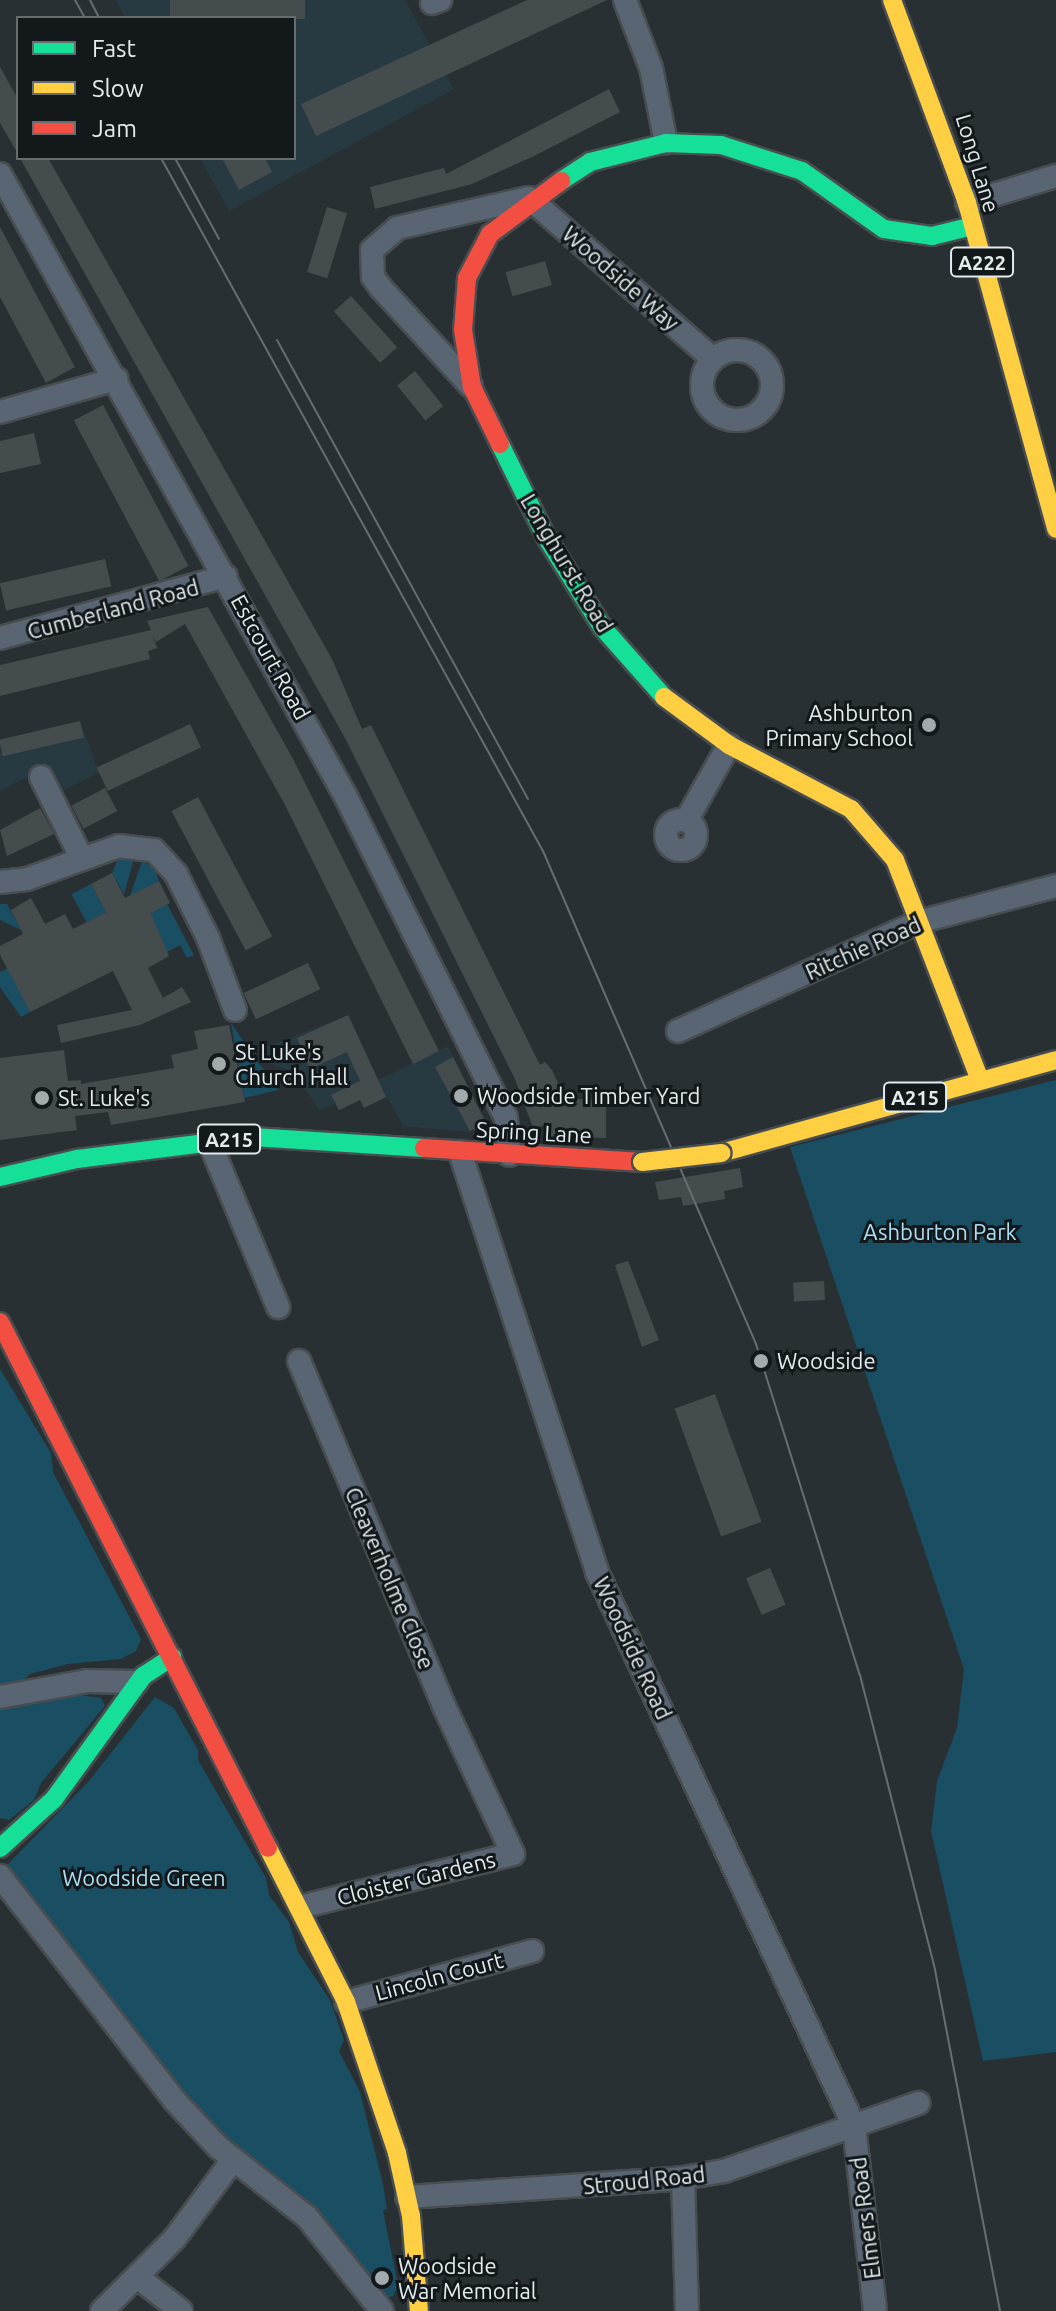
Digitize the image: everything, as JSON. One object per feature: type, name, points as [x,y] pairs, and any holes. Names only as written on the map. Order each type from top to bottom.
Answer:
[{"type":"main road","name":"Long Lane","points":[[892,0],[967,203],[1056,529]]},
{"type":"main road","name":"Longhurst Road","points":[[973,226],[932,236],[884,229],[802,171],[721,145],[666,143],[590,162],[529,198],[490,234],[467,278],[463,330],[472,387],[546,537],[602,627],[663,696],[729,745],[851,809],[895,860],[980,1080]]},
{"type":"main road","name":"Spring Lane","points":[[0,1177],[77,1159],[209,1141],[317,1138],[460,1152],[642,1162],[721,1153],[1056,1060]]},
{"type":"main road","points":[[0,1322],[5,1345],[172,1657],[301,1907],[346,2002],[407,2197],[419,2311]]},
{"type":"main road","points":[[0,1848],[54,1799],[137,1682],[172,1657]]},
{"type":"street","points":[[625,0],[651,68],[666,143]]},
{"type":"street","points":[[967,203],[1056,176]]},
{"type":"street","name":"Estcourt Road","points":[[1,179],[116,379],[332,769],[506,1118],[509,1155]]},
{"type":"street","name":"Woodside Way","points":[[529,198],[712,358]]},
{"type":"street","name":"Longhurst Road","points":[[472,387],[381,288],[373,277],[372,250],[397,228],[529,198]]},
{"type":"street","points":[[0,412],[116,379]]},
{"type":"street","name":"Cumberland Road","points":[[0,638],[226,576]]},
{"type":"street","points":[[686,821],[729,745]]},
{"type":"street","points":[[41,777],[82,859]]},
{"type":"street","points":[[0,882],[131,845],[163,857],[208,938],[235,1010]]},
{"type":"street","name":"Ritchie Road","points":[[678,1031],[918,922],[1056,886]]},
{"type":"street","points":[[209,1141],[278,1307]]},
{"type":"street","name":"Woodside Road","points":[[460,1152],[597,1572],[854,2126]]},
{"type":"street","name":"Cleaverholme Close","points":[[299,1361],[444,1706],[487,1793]]},
{"type":"street","points":[[0,1697],[87,1681],[137,1682]]},
{"type":"street","name":"Cloister Gardens","points":[[301,1907],[513,1854],[487,1793]]},
{"type":"street","points":[[0,1876],[149,2070],[233,2160],[307,2217],[382,2311]]},
{"type":"street","name":"Lincoln Court","points":[[346,2002],[532,1951]]},
{"type":"street","name":"Stroud Road","points":[[407,2197],[683,2178],[724,2171],[918,2103]]},
{"type":"street","name":"Elmers Road","points":[[854,2126],[875,2311]]},
{"type":"street","points":[[102,2311],[140,2279],[233,2160]]},
{"type":"street","points":[[683,2178],[687,2311]]},
{"type":"street","points":[[140,2279],[181,2311]]},
{"type":"shaded area","points":[[116,0],[405,0],[454,89],[229,211],[201,160],[296,160],[296,16],[124,16]]},
{"type":"shaded area","points":[[80,721],[99,772],[58,793],[41,777],[27,777],[0,791],[0,741]]},
{"type":"shaded area","points":[[349,1015],[378,1080],[448,1046],[487,1125],[467,1132],[403,1126],[387,1097],[364,1108],[360,1100],[339,1111],[335,1103],[319,1110],[294,1072],[266,1062],[258,1050]]},
{"type":"green space","points":[[118,859],[134,859],[124,894],[112,873]]},
{"type":"green space","points":[[142,861],[155,869],[159,881],[130,896]]},
{"type":"green space","points":[[91,884],[106,912],[87,923],[72,894]]},
{"type":"green space","points":[[0,904],[7,904],[21,930],[0,920]]},
{"type":"green space","points":[[167,904],[194,955],[187,958],[180,945],[167,952],[161,941],[151,913]]},
{"type":"green space","points":[[21,962],[22,997],[30,1012],[21,1017],[0,987],[0,972]]},
{"type":"green space","points":[[231,1023],[270,1079],[278,1090],[244,1098]]},
{"type":"green space","name":"Ashburton Park","points":[[1056,1080],[1056,2052],[983,2061],[931,1831],[937,1781],[957,1728],[964,1669],[790,1147]]},
{"type":"green space","points":[[0,1369],[51,1453],[53,1472],[141,1639],[136,1651],[121,1659],[68,1664],[30,1674],[18,1685],[0,1687]]},
{"type":"green space","points":[[79,1695],[101,1698],[105,1706],[41,1783],[34,1800],[9,1820],[0,1818],[0,1710]]},
{"type":"green space","name":"Woodside Green","points":[[155,1697],[174,1708],[198,1750],[198,1760],[266,1878],[269,1895],[289,1922],[298,1952],[330,2000],[344,2040],[339,2051],[360,2092],[383,2184],[387,2209],[383,2210],[398,2285],[393,2296],[385,2298],[337,2236],[211,2125],[7,1874],[8,1864],[89,1781]]},
{"type":"building","points":[[170,0],[305,0],[305,19],[296,19],[296,16],[170,16]]},
{"type":"building","points":[[527,0],[607,0],[316,136],[301,104]]},
{"type":"building","points":[[0,67],[16,95],[16,151],[0,123]]},
{"type":"building","points":[[609,89],[620,112],[472,184],[375,209],[370,187],[444,168],[446,174]]},
{"type":"building","points":[[21,160],[49,160],[332,659],[362,729],[371,725],[540,1065],[545,1062],[552,1070],[565,1098],[606,1101],[606,1138],[544,1136],[544,1125],[534,1130],[514,1077],[345,738]]},
{"type":"building","points":[[223,160],[266,160],[272,172],[239,190]]},
{"type":"building","points":[[327,207],[347,213],[327,278],[307,272]]},
{"type":"building","points":[[0,227],[75,367],[46,383],[0,297]]},
{"type":"building","points":[[545,261],[552,285],[512,296],[506,272]]},
{"type":"building","points":[[351,296],[397,347],[380,363],[334,311]]},
{"type":"building","points":[[415,371],[443,406],[425,420],[397,385]]},
{"type":"building","points":[[103,405],[188,566],[159,581],[74,420]]},
{"type":"building","points":[[34,433],[41,464],[0,473],[0,441]]},
{"type":"building","points":[[105,559],[111,586],[6,611],[0,583]]},
{"type":"building","points":[[208,607],[293,759],[439,1051],[413,1064],[285,805],[185,624],[156,642],[153,636],[157,648],[148,651],[150,659],[0,696],[0,665],[151,630],[147,621]]},
{"type":"building","points":[[80,721],[84,738],[3,756],[0,739]]},
{"type":"building","points":[[190,724],[201,748],[108,791],[97,768]]},
{"type":"building","points":[[105,788],[117,811],[84,829],[71,806]]},
{"type":"building","points":[[198,797],[272,937],[246,951],[172,811]]},
{"type":"building","points":[[40,808],[54,834],[7,856],[0,830]]},
{"type":"building","points":[[112,873],[125,898],[159,881],[170,903],[151,913],[169,956],[148,968],[163,998],[182,987],[191,1002],[140,1025],[61,1043],[57,1025],[132,1010],[113,971],[30,1012],[0,955],[0,946],[23,934],[11,910],[31,898],[45,924],[65,914],[73,929],[106,912],[91,884]]},
{"type":"building","points":[[308,963],[320,989],[256,1019],[244,993]]},
{"type":"building","points":[[348,1015],[386,1097],[364,1108],[360,1100],[339,1110],[331,1095],[360,1081],[347,1052],[310,1069],[297,1038]]},
{"type":"building","points":[[229,1025],[245,1102],[111,1125],[108,1112],[75,1116],[77,1130],[0,1140],[0,1058],[64,1050],[68,1081],[81,1080],[81,1084],[174,1068],[171,1055],[198,1049],[194,1031]]},
{"type":"building","name":"Woodside Timber Yard","points":[[453,1057],[487,1125],[470,1131],[435,1067]]},
{"type":"building","points":[[740,1168],[743,1187],[724,1191],[725,1199],[683,1206],[681,1197],[659,1200],[655,1182]]},
{"type":"building","points":[[628,1261],[659,1340],[642,1347],[615,1265]]},
{"type":"building","points":[[824,1281],[825,1300],[794,1302],[793,1283]]},
{"type":"building","points":[[715,1394],[762,1522],[721,1537],[675,1409]]},
{"type":"building","points":[[770,1568],[786,1605],[762,1615],[746,1578]]},
{"type":"tram line","points":[[75,0],[84,16]]},
{"type":"tram line","points":[[90,0],[98,16]]},
{"type":"tram line","points":[[162,160],[543,851],[756,1344],[860,1675],[935,1970],[1000,2311]]},
{"type":"tram line","points":[[176,160],[219,239]]},
{"type":"tram line","points":[[277,340],[528,799]]},
{"type":"traffic: fast","points":[[561,181],[590,162],[666,143],[721,145],[802,171],[884,229],[932,236],[973,226]]},
{"type":"traffic: fast","points":[[500,444],[546,537],[602,627],[664,697]]},
{"type":"traffic: fast","points":[[0,1177],[77,1159],[253,1137],[424,1148]]},
{"type":"traffic: fast","points":[[0,1848],[54,1799],[143,1676],[172,1657]]},
{"type":"traffic: slow","points":[[892,0],[967,203],[1056,529]]},
{"type":"traffic: slow","points":[[664,697],[729,745],[851,809],[895,860],[980,1080]]},
{"type":"traffic: slow","points":[[721,1153],[1056,1060]]},
{"type":"traffic: slow","points":[[642,1162],[721,1153]]},
{"type":"traffic: slow","points":[[268,1848],[346,2002],[397,2153],[411,2216],[419,2311]]},
{"type":"traffic: jam","points":[[500,444],[472,387],[463,330],[467,278],[490,234],[561,181]]},
{"type":"traffic: jam","points":[[424,1148],[642,1162]]},
{"type":"traffic: jam","points":[[0,1322],[268,1848]]},
{"type":"place","name":"Ashburton Primary School","points":[[929,725]]},
{"type":"place","name":"St Luke's Church Hall","points":[[219,1064]]},
{"type":"place","name":"Woodside Timber Yard","points":[[461,1096]]},
{"type":"place","name":"St. Luke's","points":[[42,1098]]},
{"type":"place","name":"Woodside","points":[[761,1361]]},
{"type":"place","name":"Woodside War Memorial","points":[[382,2278]]}]
